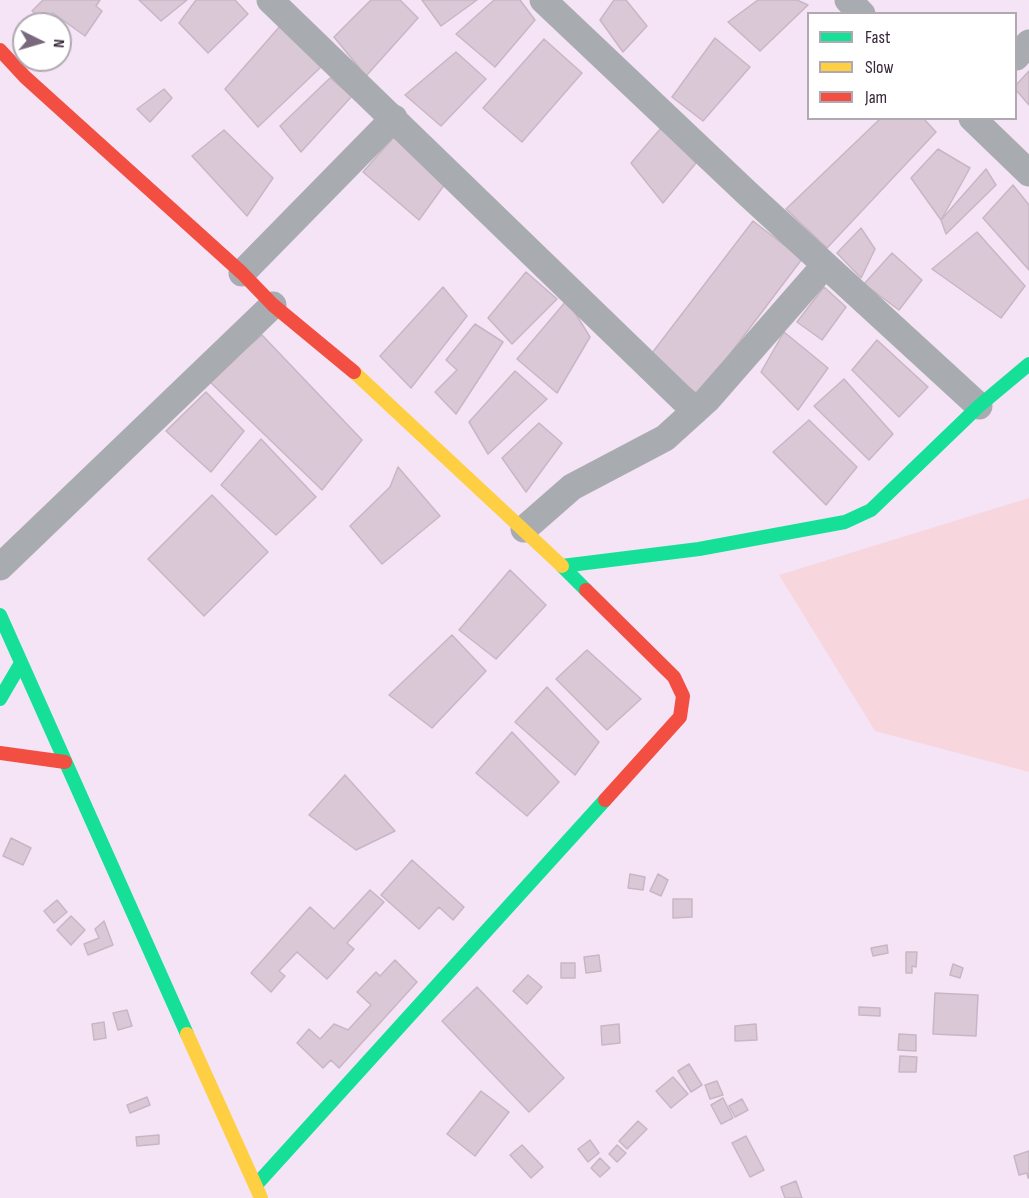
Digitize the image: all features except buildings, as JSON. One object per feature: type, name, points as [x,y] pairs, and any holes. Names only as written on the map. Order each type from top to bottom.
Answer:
[{"type":"street","points":[[270,0],[695,411]]},
{"type":"street","points":[[543,0],[825,265],[980,406]]},
{"type":"street","points":[[848,0],[860,12]]},
{"type":"street","points":[[1017,56],[1029,43]]},
{"type":"street","points":[[0,51],[26,78],[242,273],[273,305],[328,348],[562,566],[674,677],[682,696],[680,717],[258,1192],[0,615]]},
{"type":"street","points":[[242,273],[394,118]]},
{"type":"street","points":[[974,120],[1029,173]]},
{"type":"street","points":[[524,529],[572,487],[665,438],[695,411],[825,265]]},
{"type":"street","points":[[0,567],[273,305]]},
{"type":"street","points":[[562,566],[699,549],[845,522],[871,510],[980,406],[1029,364]]},
{"type":"street","points":[[0,699],[21,663]]},
{"type":"street","points":[[0,753],[65,762]]},
{"type":"shaded area","points":[[1029,498],[1029,772],[875,731],[779,575]]},
{"type":"traffic: fast","points":[[586,590],[562,566],[699,549],[845,522],[871,510],[979,406],[1029,364]]},
{"type":"traffic: fast","points":[[0,615],[187,1034]]},
{"type":"traffic: fast","points":[[0,699],[21,663]]},
{"type":"traffic: fast","points":[[256,1185],[605,800]]},
{"type":"traffic: slow","points":[[354,372],[562,566]]},
{"type":"traffic: slow","points":[[187,1034],[261,1198]]},
{"type":"traffic: jam","points":[[0,50],[25,77],[242,273],[273,305],[354,372]]},
{"type":"traffic: jam","points":[[586,590],[674,677],[683,696],[680,717],[605,800]]},
{"type":"traffic: jam","points":[[0,753],[65,762]]}]
